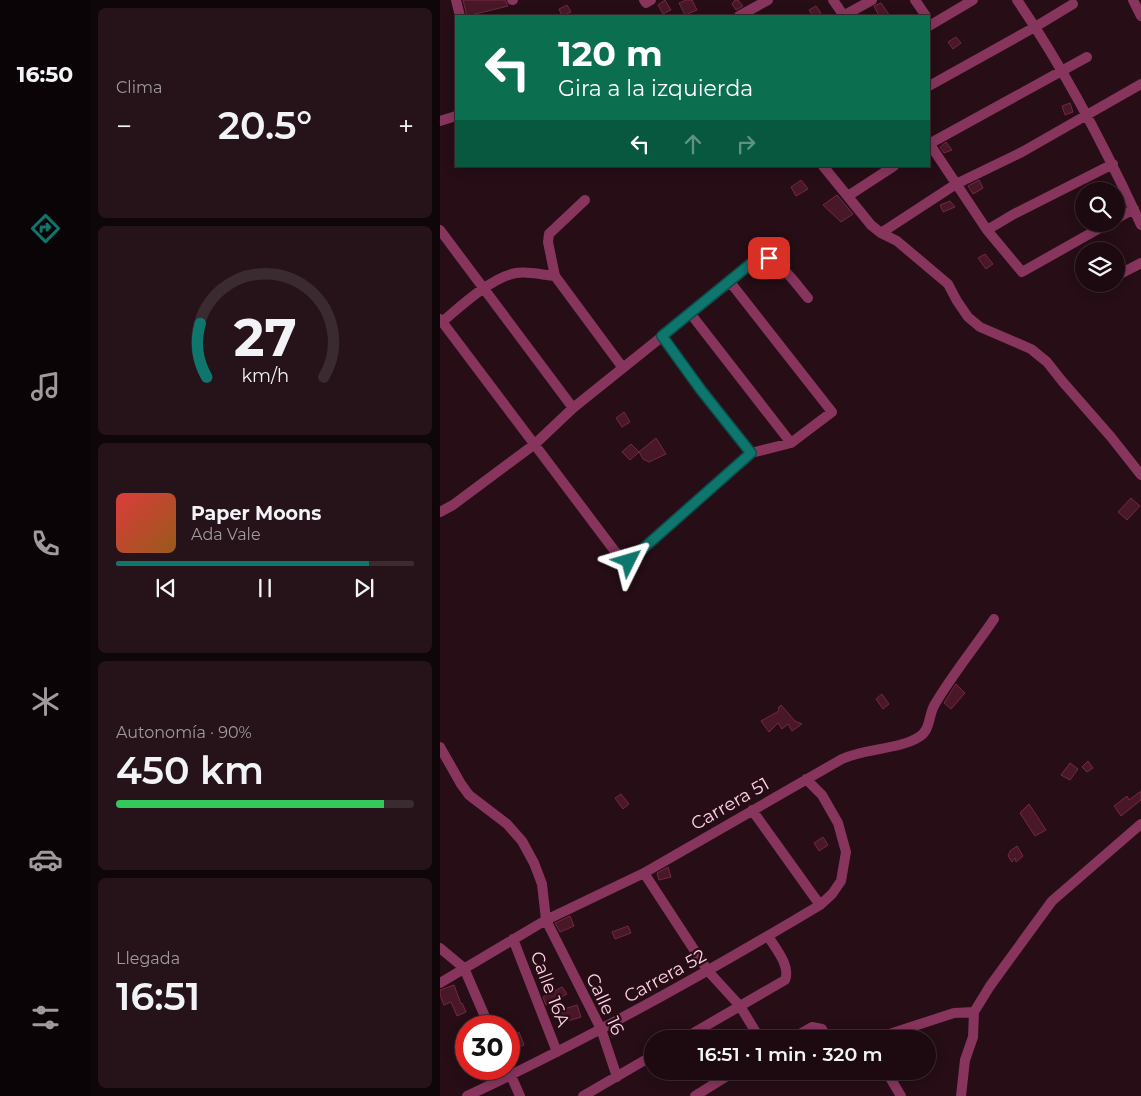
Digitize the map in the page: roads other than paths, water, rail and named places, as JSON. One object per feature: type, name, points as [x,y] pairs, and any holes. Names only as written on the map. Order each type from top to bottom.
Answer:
[{"type":"street","points":[[456,0],[460,15]]},
{"type":"street","points":[[741,15],[768,0]]},
{"type":"street","points":[[833,0],[842,15]]},
{"type":"street","points":[[845,15],[872,0]]},
{"type":"street","points":[[916,0],[925,15]]},
{"type":"street","points":[[930,22],[973,0]]},
{"type":"street","points":[[1017,0],[1036,27],[1087,115],[1113,164],[1141,225]]},
{"type":"street","points":[[1133,0],[1141,16]]},
{"type":"street","points":[[930,85],[1036,27],[1073,4]]},
{"type":"street","points":[[930,143],[1087,57]]},
{"type":"street","points":[[881,233],[956,184],[1022,152],[1141,84]]},
{"type":"street","points":[[440,121],[455,116]]},
{"type":"street","points":[[930,145],[987,230],[1022,272],[1093,232]]},
{"type":"street","points":[[987,230],[1014,214],[1113,164]]},
{"type":"street","points":[[824,167],[871,224],[881,233],[897,241],[948,284],[968,317],[980,327],[1031,349],[1047,362],[1141,475]]},
{"type":"street","points":[[848,196],[892,167]]},
{"type":"street","points":[[585,200],[549,234],[548,242],[555,276],[623,368]]},
{"type":"street","points":[[1125,214],[1134,209]]},
{"type":"street","points":[[440,230],[573,408]]},
{"type":"street","points":[[440,512],[453,505],[535,444],[573,408],[760,257],[769,258],[777,264],[808,298]]},
{"type":"street","points":[[1125,271],[1141,263]]},
{"type":"street","points":[[555,276],[518,272],[508,275],[484,288],[441,321],[614,550],[621,558],[629,561],[751,453],[792,443],[832,412],[730,282]]},
{"type":"street","points":[[690,313],[792,443]]},
{"type":"street","points":[[662,336],[701,390],[751,453]]},
{"type":"street","name":"Carrera 51","points":[[440,983],[546,920],[644,873],[852,754],[911,741],[921,736],[926,731],[934,705],[994,619]]},
{"type":"street","points":[[440,747],[469,795],[507,824],[522,841],[534,863],[542,884],[546,920]]},
{"type":"street","name":"Carrera 52","points":[[520,1068],[557,1052],[708,971],[820,905],[832,894],[841,881],[846,852],[838,823],[822,795],[806,779]]},
{"type":"street","points":[[752,810],[820,905]]},
{"type":"street","points":[[961,1096],[965,1060],[973,1037],[974,1012],[990,986],[1052,900],[1141,824]]},
{"type":"street","points":[[644,873],[708,971],[740,1006],[755,1030]]},
{"type":"street","name":"Calle 16","points":[[546,920],[601,1029],[617,1077]]},
{"type":"street","points":[[699,1030],[785,980],[788,974],[786,967],[768,936]]},
{"type":"street","name":"Calle 16A","points":[[513,939],[557,1052]]},
{"type":"street","points":[[440,948],[464,968],[484,1015]]},
{"type":"street","points":[[902,1030],[954,1013],[974,1012]]},
{"type":"street","points":[[807,1030],[812,1027],[822,1030]]},
{"type":"street","points":[[583,1096],[644,1061]]},
{"type":"street","name":"Carrera 52","points":[[467,1096],[496,1080]]},
{"type":"street","points":[[513,1080],[520,1096]]},
{"type":"street","points":[[695,1096],[721,1080]]},
{"type":"street","points":[[891,1080],[901,1096]]}]
